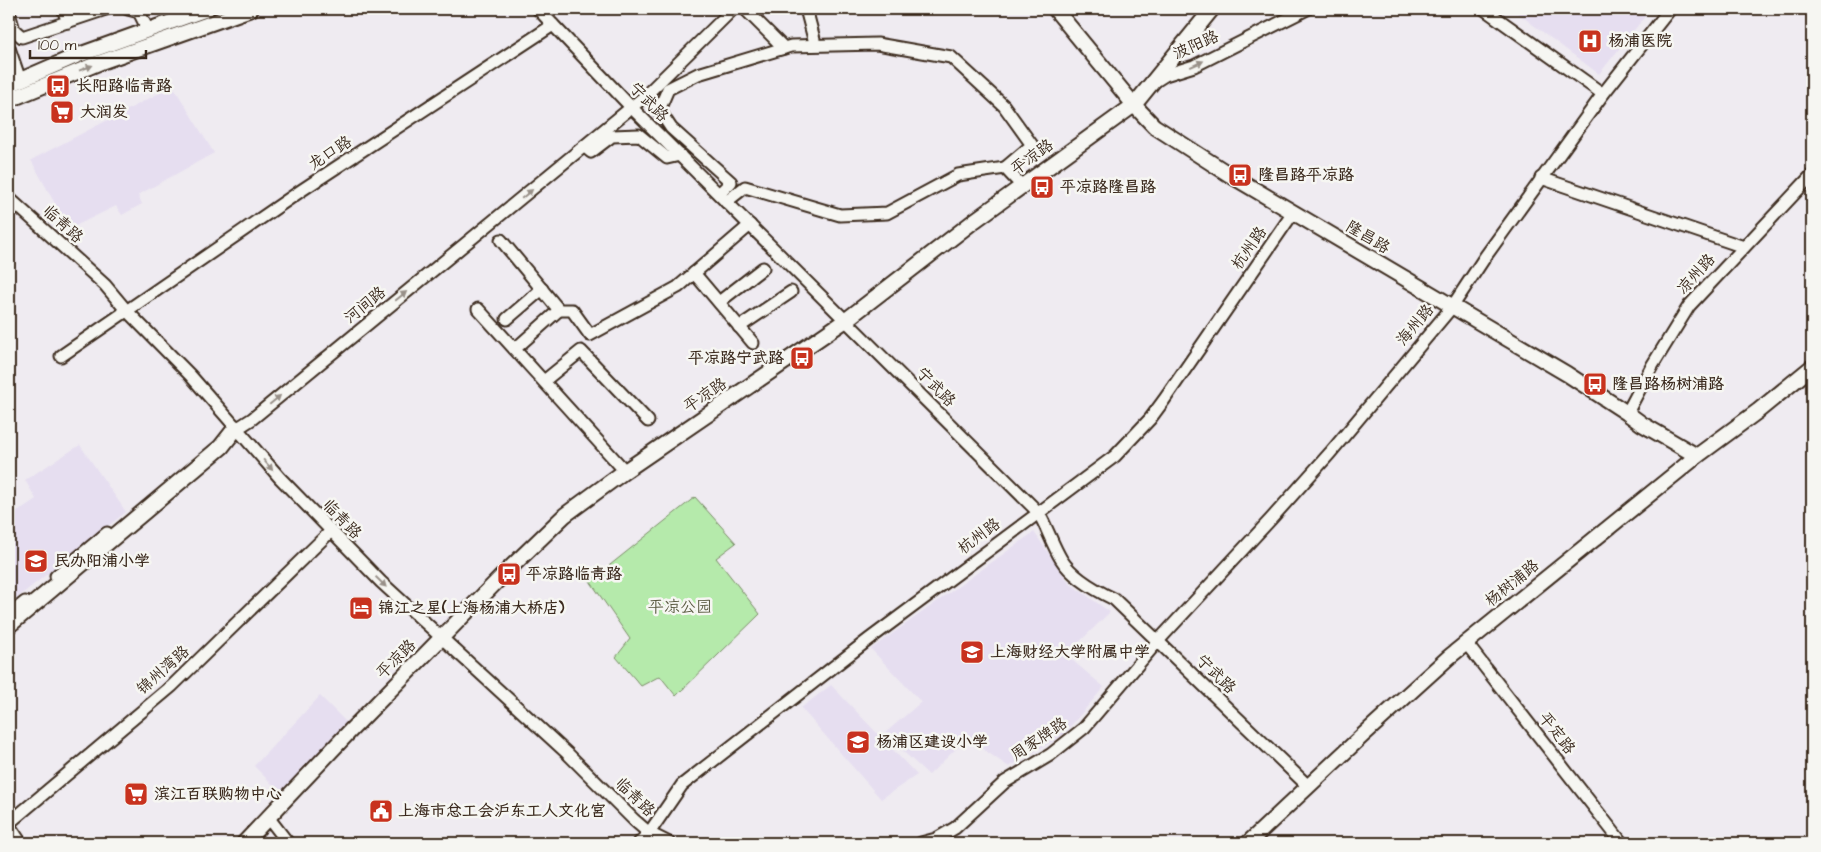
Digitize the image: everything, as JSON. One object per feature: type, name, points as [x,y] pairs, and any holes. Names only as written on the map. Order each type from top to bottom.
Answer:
[{"type":"highway","points":[[9,625],[221,447],[236,428]]},
{"type":"highway","points":[[9,839],[12,843]]},
{"type":"main road","points":[[14,83],[76,56],[207,9]]},
{"type":"main road","points":[[9,100],[101,62],[252,9]]},
{"type":"main road","name":"隆昌路","points":[[1055,9],[1134,105],[1154,126],[1230,175],[1567,374],[1627,412],[1642,424],[1697,456]]},
{"type":"main road","name":"平凉路","points":[[244,843],[351,730],[564,515],[846,320],[951,238],[1134,105],[1212,9]]},
{"type":"main road","name":"杨树浦路","points":[[1248,843],[1466,643],[1697,456],[1758,411],[1812,367]]},
{"type":"main road","points":[[9,828],[19,843]]},
{"type":"street","points":[[63,9],[68,22]]},
{"type":"street","points":[[9,13],[14,30],[22,37],[106,9]]},
{"type":"street","points":[[128,9],[139,12],[148,30]]},
{"type":"street","name":"宁武路","points":[[538,9],[630,106],[1038,512],[1061,559],[1070,570],[1101,593],[1114,599],[1308,786]]},
{"type":"street","name":"河间路","points":[[9,615],[184,469],[236,428],[252,419],[585,147],[630,106],[644,97],[732,9]]},
{"type":"street","points":[[745,9],[784,48]]},
{"type":"street","points":[[806,9],[814,39]]},
{"type":"street","name":"波阳路","points":[[1152,83],[1165,75],[1194,66],[1307,9]]},
{"type":"street","points":[[1484,9],[1602,94]]},
{"type":"street","name":"海州路","points":[[1158,641],[1297,490],[1452,307],[1541,178],[1602,94],[1670,9]]},
{"type":"street","name":"龙口路","points":[[60,356],[302,190],[553,25]]},
{"type":"street","points":[[877,44],[951,57],[1004,106],[1032,144],[1005,168],[958,175],[887,213],[840,215],[745,187],[722,198],[731,182],[671,128],[659,110],[668,89],[698,74],[790,46],[877,44]]},
{"type":"street","points":[[9,48],[14,83]]},
{"type":"street","points":[[585,147],[591,152],[612,136],[639,135],[667,158],[680,156]]},
{"type":"street","points":[[1005,168],[1022,186]]},
{"type":"street","name":"凉州路","points":[[1627,412],[1652,366],[1686,311],[1812,175]]},
{"type":"street","points":[[1541,178],[1744,247]]},
{"type":"street","name":"临青路","points":[[9,198],[105,285],[126,310],[190,375],[280,478],[381,582],[567,753],[619,806],[649,832],[669,843]]},
{"type":"street","name":"杭州路","points":[[639,843],[682,785],[868,640],[1038,512],[1116,456],[1150,420],[1294,213]]},
{"type":"street","points":[[515,349],[559,310],[572,310],[590,335],[678,287],[750,225]]},
{"type":"street","points":[[501,240],[559,310]]},
{"type":"street","points":[[719,302],[763,268]]},
{"type":"street","points":[[694,273],[753,343]]},
{"type":"street","points":[[507,319],[542,289]]},
{"type":"street","points":[[740,326],[790,292]]},
{"type":"street","points":[[478,309],[625,472]]},
{"type":"street","points":[[544,381],[580,351],[648,421]]},
{"type":"street","name":"锦州湾路","points":[[9,823],[172,686],[331,532]]},
{"type":"street","name":"周家牌路","points":[[921,843],[936,839],[955,828],[1005,782],[1050,755],[1084,728],[1158,641]]},
{"type":"street","name":"平定路","points":[[1466,643],[1622,843]]},
{"type":"street","points":[[268,817],[288,843]]},
{"type":"shaded area","name":"杨浦医院","points":[[1512,9],[1651,9],[1599,74]]},
{"type":"shaded area","points":[[173,86],[214,153],[138,195],[142,204],[122,215],[116,206],[69,229],[31,160]]},
{"type":"shaded area","name":"民办阳浦小学","points":[[80,445],[126,512],[9,604],[9,517],[36,499],[25,480]]},
{"type":"shaded area","name":"上海财经大学附属中学","points":[[1034,532],[1069,583],[1110,612],[1066,655],[1104,687],[1063,735],[1009,767],[967,738],[929,775],[884,734],[921,702],[871,649]]},
{"type":"shaded area","name":"杨浦区建设小学","points":[[831,685],[917,775],[881,799],[801,708]]},
{"type":"shaded area","points":[[320,696],[348,724],[280,792],[254,766]]},
{"type":"green space","name":"平凉公园","points":[[695,497],[736,543],[716,558],[760,614],[676,696],[660,676],[641,686],[616,657],[630,639],[590,581]]},
{"type":"place","name":"杨浦医院","points":[[1590,41]]},
{"type":"place","name":"长阳路临青路","points":[[58,86]]},
{"type":"place","name":"大润发","points":[[62,112]]},
{"type":"place","name":"隆昌路平凉路","points":[[1240,175]]},
{"type":"place","name":"平凉路隆昌路","points":[[1042,187]]},
{"type":"place","name":"平凉路宁武路","points":[[802,358]]},
{"type":"place","name":"隆昌路杨树浦路","points":[[1595,384]]},
{"type":"place","name":"民办阳浦小学","points":[[36,561]]},
{"type":"place","name":"平凉路临青路","points":[[509,574]]},
{"type":"place","name":"锦江之星(上海杨浦大桥店)","points":[[361,608]]},
{"type":"place","name":"上海财经大学附属中学","points":[[972,652]]},
{"type":"place","name":"杨浦区建设小学","points":[[858,742]]},
{"type":"place","name":"滨江百联购物中心","points":[[136,794]]},
{"type":"place","name":"上海市总工会沪东工人文化宫","points":[[381,811]]}]
